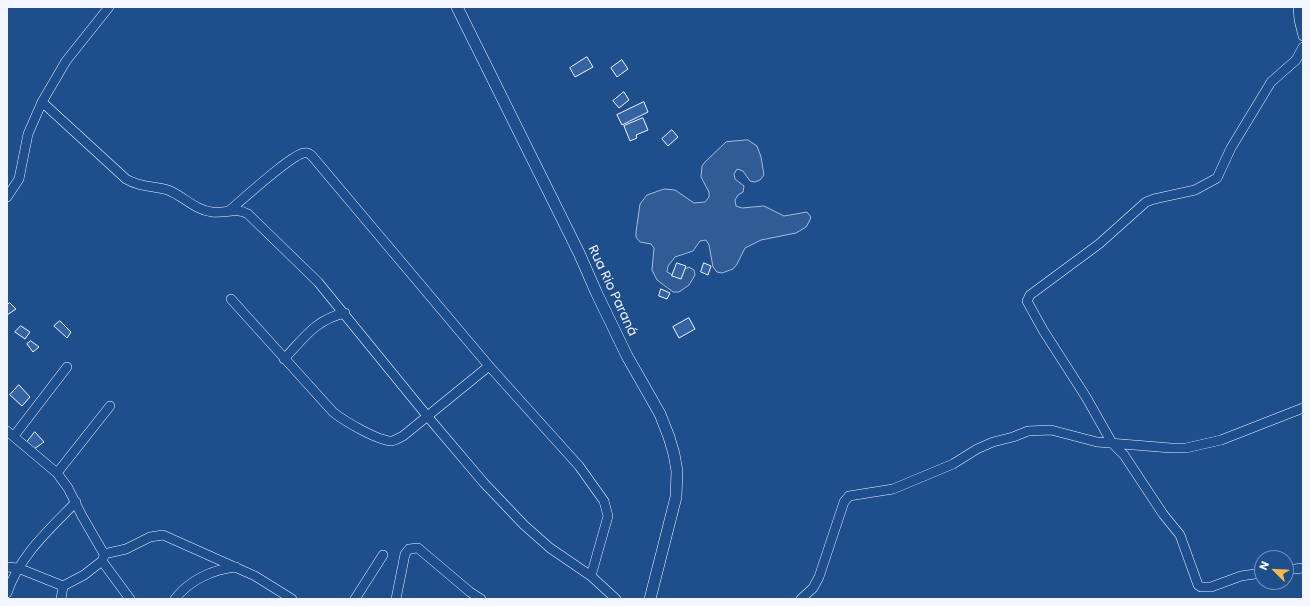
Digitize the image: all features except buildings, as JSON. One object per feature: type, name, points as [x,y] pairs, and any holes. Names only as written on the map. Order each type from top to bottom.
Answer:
[{"type":"street","points":[[7,197],[19,179],[28,134],[42,102],[66,61],[109,7]]},
{"type":"street","name":"Rua Rio Paraná","points":[[457,7],[579,253],[603,308],[627,356],[650,394],[670,437],[677,471],[676,497],[650,599]]},
{"type":"street","points":[[1298,7],[1299,20],[1303,36]]},
{"type":"street","points":[[1254,574],[1241,576],[1211,587],[1201,587],[1198,585],[1180,535],[1163,514],[1124,455],[1112,443],[1086,397],[1031,310],[1028,299],[1030,295],[1099,244],[1146,202],[1154,198],[1189,192],[1217,178],[1234,143],[1270,82],[1296,60],[1303,47]]},
{"type":"street","points":[[42,102],[133,184],[167,190],[206,211],[220,213],[230,210],[242,211],[263,227],[318,282],[428,417],[484,483],[524,526],[550,548],[591,576],[616,599]]},
{"type":"street","points":[[230,210],[279,169],[302,153],[310,154],[489,366],[579,466],[604,501],[608,516],[591,576]]},
{"type":"street","points":[[231,299],[284,359],[342,419],[386,440],[397,440],[428,417],[489,366]]},
{"type":"street","points":[[284,359],[311,329],[330,317],[344,313]]},
{"type":"street","points":[[67,367],[11,433],[56,473],[68,488],[103,557],[130,599]]},
{"type":"street","points":[[56,473],[110,406]]},
{"type":"street","points":[[801,599],[813,588],[819,578],[844,502],[850,496],[893,489],[953,464],[977,449],[993,442],[1013,438],[1028,431],[1051,430],[1078,438],[1112,443],[1171,448],[1197,446],[1234,436],[1303,408]]},
{"type":"street","points":[[7,593],[18,568],[34,544],[76,502]]},
{"type":"street","points":[[7,567],[18,568],[63,586],[84,575],[103,557],[126,549],[150,537],[164,535],[238,567],[268,582],[277,595],[292,599]]},
{"type":"street","points":[[396,599],[405,554],[409,549],[418,548],[468,595],[481,599]]},
{"type":"street","points":[[355,599],[383,555]]},
{"type":"street","points":[[175,599],[181,591],[195,582],[223,569],[238,567]]},
{"type":"street","points":[[61,599],[63,586]]},
{"type":"shaded area","points":[[748,140],[757,146],[761,157],[764,175],[760,180],[755,182],[750,181],[743,171],[737,169],[734,174],[735,179],[744,186],[743,192],[738,195],[735,200],[736,206],[742,208],[764,206],[784,216],[807,212],[811,217],[809,222],[806,227],[796,233],[761,240],[745,248],[733,269],[722,273],[717,272],[713,267],[709,245],[706,240],[700,241],[693,251],[675,257],[668,266],[667,272],[673,275],[689,267],[694,270],[695,275],[689,285],[679,292],[673,292],[657,280],[652,270],[654,248],[651,244],[640,242],[636,237],[640,204],[647,195],[664,189],[675,190],[694,203],[705,202],[709,197],[709,192],[701,177],[702,166],[726,142]]}]
